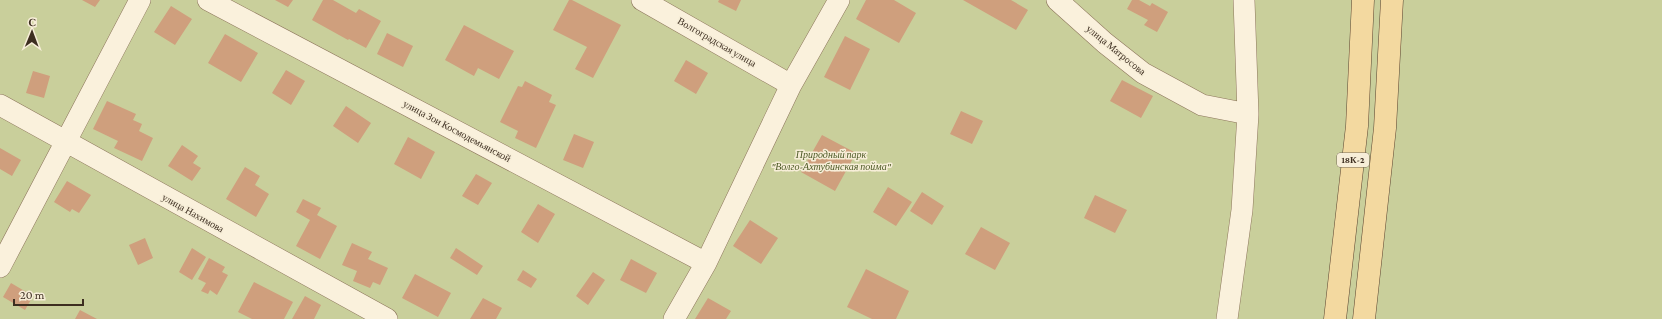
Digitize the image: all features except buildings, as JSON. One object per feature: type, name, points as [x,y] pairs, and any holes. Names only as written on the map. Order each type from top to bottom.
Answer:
[{"type":"main road","name":"18К-2","points":[[1335,319],[1357,126],[1363,0]]},
{"type":"main road","name":"18К-2","points":[[1364,319],[1385,128],[1392,0]]},
{"type":"street","points":[[0,267],[140,0]]},
{"type":"street","name":"улица Зои Космодемьянской","points":[[208,0],[706,263]]},
{"type":"street","name":"Волгоградская улица","points":[[642,0],[791,84]]},
{"type":"street","points":[[674,319],[706,263],[791,84],[839,0]]},
{"type":"street","name":"улица Матросова","points":[[1057,0],[1105,43],[1143,73],[1202,105],[1248,114]]},
{"type":"street","points":[[1227,319],[1242,210],[1248,114],[1244,0]]},
{"type":"street","name":"улица Нахимова","points":[[0,105],[387,319]]},
{"type":"green space","name":"Природный парк \"Волго-Ахтубинская пойма\"","points":[[0,0],[1662,0],[1662,319],[0,319]]}]
